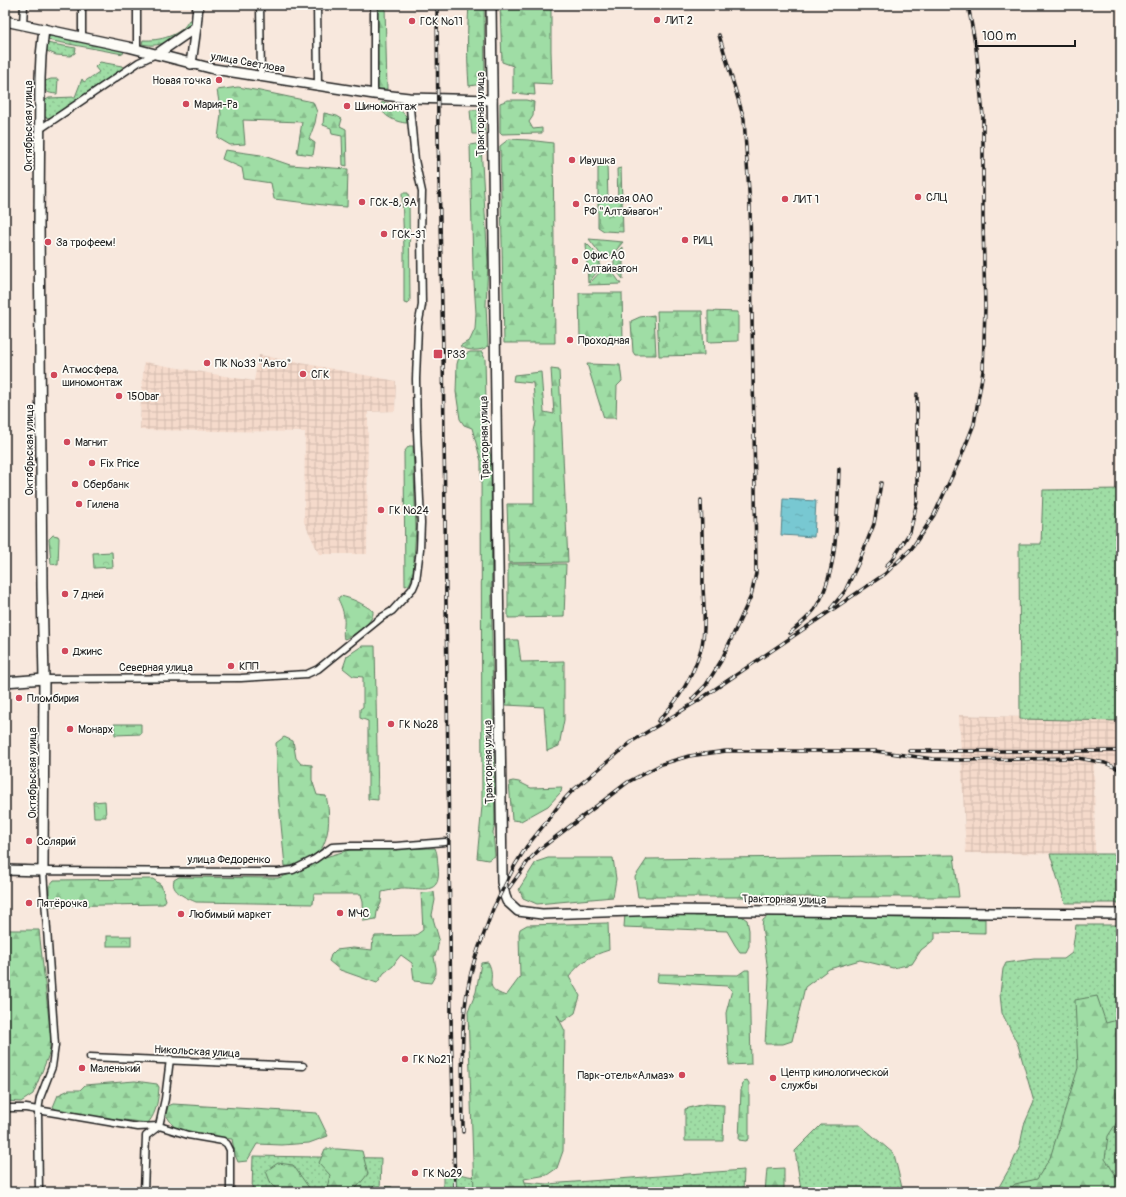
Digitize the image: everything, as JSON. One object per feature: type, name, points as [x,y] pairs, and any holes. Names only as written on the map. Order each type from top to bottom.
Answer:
[{"type":"main road","points":[[192,64],[198,5]]},
{"type":"main road","name":"Тракторная улица","points":[[491,5],[502,882],[507,901],[518,911],[542,914],[662,910],[1121,914]]},
{"type":"main road","name":"улица Светлова","points":[[5,21],[157,54],[214,69],[261,77],[409,98],[492,100]]},
{"type":"main road","points":[[157,54],[196,27]]},
{"type":"main road","name":"Октябрьская улица","points":[[43,871],[44,679],[39,223],[40,73],[44,29]]},
{"type":"main road","name":"Северная улица","points":[[5,682],[44,679]]},
{"type":"main road","name":"улица Федоренко","points":[[5,870],[43,871]]},
{"type":"street","points":[[23,24],[24,5]]},
{"type":"street","points":[[82,5],[82,37]]},
{"type":"street","points":[[137,5],[137,50]]},
{"type":"street","points":[[260,5],[261,77]]},
{"type":"street","points":[[317,5],[318,86]]},
{"type":"street","points":[[374,5],[374,94]]},
{"type":"street","points":[[40,129],[139,62],[157,54]]},
{"type":"street","name":"Северная улица","points":[[44,679],[235,678],[307,674],[318,669],[382,617],[392,611],[413,588],[416,581],[420,549],[421,523],[416,379],[418,326],[422,305],[422,192],[415,160],[409,98]]},
{"type":"street","name":"улица Федоренко","points":[[43,871],[278,872],[293,870],[315,859],[332,847],[396,846],[445,842]]},
{"type":"street","points":[[39,1192],[38,1111],[40,1098],[52,1067],[55,1045],[43,871]]},
{"type":"street","name":"Никольская улица","points":[[90,1056],[303,1066]]},
{"type":"street","points":[[144,1192],[146,1136],[159,1126],[165,1099],[170,1059]]},
{"type":"street","points":[[5,1108],[26,1108],[138,1126],[159,1126],[188,1136],[223,1141],[228,1144],[230,1150],[230,1192]]},
{"type":"shaded area","name":"СГК","points":[[259,355],[396,381],[395,411],[368,412],[367,554],[319,554],[304,522],[305,432],[140,430],[144,362],[254,381]]},
{"type":"shaded area","points":[[959,715],[1121,720],[1121,764],[1094,764],[1095,854],[966,853]]},
{"type":"green space","points":[[377,5],[385,5],[387,89],[377,89]]},
{"type":"green space","points":[[469,5],[484,5],[485,76],[482,84],[469,86],[468,25]]},
{"type":"green space","points":[[500,5],[551,5],[552,84],[534,83],[535,95],[513,93],[513,66],[502,62]]},
{"type":"green space","points":[[189,20],[192,20],[191,25],[174,38],[157,45],[142,44],[143,40],[156,40],[175,34],[181,30]]},
{"type":"green space","points":[[50,36],[124,50],[123,54],[47,40]]},
{"type":"green space","points":[[46,43],[76,48],[75,53],[70,56],[56,55],[47,51]]},
{"type":"green space","points":[[100,62],[122,66],[124,70],[50,118],[44,117],[44,101],[49,98],[75,97],[82,79],[84,82],[99,72],[95,67]]},
{"type":"green space","points":[[58,79],[57,94],[50,93],[45,90],[45,81]]},
{"type":"green space","points":[[238,87],[313,102],[317,112],[315,123],[309,139],[315,143],[313,155],[297,153],[302,122],[243,120],[245,144],[230,145],[218,138],[221,114],[217,90]]},
{"type":"green space","points":[[508,100],[526,100],[534,102],[533,116],[529,122],[533,129],[542,128],[542,133],[502,134],[500,132],[500,103]]},
{"type":"green space","points":[[382,102],[393,105],[401,111],[406,116],[407,123],[393,120],[388,117],[382,110]]},
{"type":"green space","points":[[470,110],[478,110],[484,114],[485,134],[472,134]]},
{"type":"green space","points":[[324,113],[337,116],[342,119],[340,126],[346,129],[347,166],[343,165],[342,136],[332,134],[331,128],[323,125]]},
{"type":"green space","points":[[509,139],[553,143],[555,343],[504,343],[500,146]]},
{"type":"green space","points":[[476,144],[481,146],[488,263],[486,305],[488,346],[482,349],[474,350],[466,349],[460,346],[470,340],[475,329],[476,313],[473,267],[470,145]]},
{"type":"green space","points":[[225,150],[261,155],[290,165],[348,169],[347,207],[274,199],[271,183],[244,179],[242,168],[222,159]]},
{"type":"green space","points":[[601,164],[607,164],[608,201],[618,200],[617,169],[621,168],[623,232],[604,231],[598,227],[598,167]]},
{"type":"green space","points":[[402,193],[408,193],[409,199],[410,301],[408,304],[404,303]]},
{"type":"green space","points":[[589,239],[623,242],[611,256],[602,256]]},
{"type":"green space","points":[[586,243],[601,258],[601,267],[588,283]]},
{"type":"green space","points":[[623,247],[623,279],[613,267],[614,259],[612,258]]},
{"type":"green space","points":[[603,269],[609,271],[611,270],[621,284],[588,285]]},
{"type":"green space","points":[[579,293],[622,293],[623,340],[580,339]]},
{"type":"green space","points":[[657,311],[702,311],[704,355],[659,356]]},
{"type":"green space","points":[[708,311],[738,312],[738,341],[708,342]]},
{"type":"green space","points":[[654,315],[656,355],[635,355],[633,352],[631,321],[640,317]]},
{"type":"green space","points":[[470,352],[482,352],[485,359],[487,443],[491,457],[495,825],[493,832],[495,856],[488,860],[477,858],[482,806],[481,461],[472,428],[464,425],[460,419],[456,392],[457,364],[459,357]]},
{"type":"green space","points":[[587,364],[620,365],[622,381],[617,386],[616,418],[604,418]]},
{"type":"green space","points":[[551,369],[559,370],[568,562],[509,563],[507,504],[534,504],[534,431],[536,422],[533,383],[513,381],[514,375],[541,372],[544,412],[554,414]]},
{"type":"green space","points":[[409,446],[413,446],[416,528],[413,575],[409,585],[405,586],[404,452]]},
{"type":"green space","points":[[1121,489],[1121,721],[1020,719],[1019,544],[1041,544],[1043,490]]},
{"type":"green space","points":[[53,535],[58,536],[59,538],[58,565],[51,564],[49,539]]},
{"type":"green space","points":[[112,552],[113,567],[94,568],[93,553]]},
{"type":"green space","points":[[508,564],[566,564],[564,617],[508,618]]},
{"type":"green space","points":[[340,596],[349,598],[373,611],[372,617],[364,627],[344,639],[343,614],[338,599]]},
{"type":"green space","points":[[505,640],[518,640],[521,662],[564,661],[564,720],[559,746],[547,751],[544,707],[506,705]]},
{"type":"green space","points":[[362,646],[375,646],[378,800],[368,799],[368,721],[360,718],[360,709],[363,707],[363,677],[353,676],[343,668],[347,656]]},
{"type":"green space","points":[[114,724],[141,724],[141,734],[115,735]]},
{"type":"green space","points":[[284,737],[293,741],[296,758],[301,764],[312,765],[312,780],[317,795],[326,796],[329,815],[327,834],[321,849],[305,860],[289,866],[285,866],[278,793],[276,743]]},
{"type":"green space","points":[[509,782],[519,782],[531,788],[562,787],[561,792],[548,806],[521,821],[512,820]]},
{"type":"green space","points":[[105,801],[106,817],[94,817],[93,802]]},
{"type":"green space","points":[[435,848],[437,855],[437,883],[428,889],[401,888],[382,892],[381,903],[376,919],[364,921],[361,894],[314,894],[313,904],[196,902],[180,894],[174,888],[173,884],[174,880],[179,877],[278,878],[311,866],[322,858],[349,850]]},
{"type":"green space","points":[[1050,854],[1121,854],[1121,903],[1065,903]]},
{"type":"green space","points":[[954,855],[959,897],[638,897],[635,877],[647,859]]},
{"type":"green space","points":[[548,858],[613,858],[616,879],[613,897],[537,904],[523,898],[519,889],[536,862]]},
{"type":"green space","points":[[153,879],[161,885],[166,900],[163,904],[50,906],[49,886],[54,880]]},
{"type":"green space","points":[[434,892],[435,900],[432,915],[439,939],[437,951],[434,957],[436,974],[431,983],[414,981],[412,963],[401,955],[377,983],[340,970],[329,961],[331,955],[336,950],[353,948],[372,950],[375,936],[416,935],[423,930],[421,893]]},
{"type":"green space","points":[[625,914],[740,915],[747,920],[749,930],[749,946],[746,952],[740,952],[727,931],[624,927]]},
{"type":"green space","points":[[768,916],[985,919],[985,933],[935,932],[935,939],[921,950],[912,964],[893,968],[860,960],[829,969],[805,987],[792,1041],[783,1044],[765,1044],[769,979],[762,926],[763,920]]},
{"type":"green space","points":[[608,923],[609,950],[596,954],[586,960],[569,977],[580,996],[575,1013],[562,1022],[557,1015],[565,1031],[563,1151],[557,1168],[547,1175],[524,1179],[528,1192],[474,1192],[468,1012],[476,992],[481,963],[488,962],[491,968],[492,986],[498,993],[506,996],[520,977],[520,929],[527,925]]},
{"type":"green space","points":[[1076,925],[1121,925],[1121,1192],[996,1192],[1012,1164],[1020,1145],[1024,1125],[1034,1102],[1018,1045],[1002,1013],[1000,994],[1003,969],[1006,963],[1034,959],[1064,959],[1072,953]]},
{"type":"green space","points":[[5,930],[39,930],[51,1038],[49,1054],[33,1094],[21,1102],[5,1101]]},
{"type":"green space","points":[[107,936],[131,936],[131,946],[107,946]]},
{"type":"green space","points":[[745,970],[749,970],[751,1064],[729,1065],[726,1013],[732,990],[727,986],[657,982],[658,974],[738,975]]},
{"type":"green space","points":[[1097,996],[1106,1023],[1121,1019],[1121,1116],[1108,1136],[1105,1159],[1115,1174],[1121,1192],[1006,1192],[1015,1184],[1037,1179],[1050,1158],[1078,1068],[1075,1000]]},
{"type":"green space","points":[[747,1080],[749,1083],[749,1139],[746,1141],[739,1140],[741,1090],[744,1081]]},
{"type":"green space","points":[[135,1081],[157,1084],[159,1087],[155,1110],[148,1123],[60,1112],[53,1107],[58,1095],[69,1090],[80,1090],[85,1085]]},
{"type":"green space","points":[[173,1104],[317,1113],[328,1136],[309,1143],[282,1145],[257,1144],[247,1161],[238,1162],[232,1139],[206,1137],[174,1127],[166,1115],[168,1106]]},
{"type":"green space","points":[[705,1104],[724,1105],[723,1141],[685,1141],[685,1109]]},
{"type":"green space","points":[[821,1125],[860,1125],[894,1154],[903,1192],[805,1192],[801,1189],[795,1151]]},
{"type":"green space","points":[[325,1149],[362,1151],[368,1174],[353,1192],[320,1192],[327,1188],[330,1175],[319,1163]]},
{"type":"green space","points":[[253,1156],[381,1158],[380,1192],[252,1192]]},
{"type":"green space","points":[[278,1163],[293,1165],[312,1192],[280,1192],[271,1184],[266,1171]]},
{"type":"green space","points":[[784,1168],[784,1192],[765,1192],[767,1169]]},
{"type":"green space","points":[[744,1170],[743,1192],[443,1192],[443,1171],[504,1183],[524,1182],[547,1184]]},
{"type":"green space","points":[[374,1186],[392,1187],[392,1192],[371,1192]]},
{"type":"water","points":[[783,499],[816,501],[814,537],[781,535]]},
{"type":"railway","points":[[437,5],[438,134],[443,350],[451,1018],[455,1192]]},
{"type":"railway","points":[[481,942],[493,909],[515,865],[527,846],[572,791],[634,740],[696,702],[885,574],[912,548],[934,515],[961,457],[974,424],[983,371],[985,308],[983,116],[976,48],[968,5]]},
{"type":"railway","points":[[692,699],[706,685],[721,661],[751,596],[756,573],[750,206],[744,119],[719,35]]},
{"type":"railway","points":[[886,566],[893,559],[910,532],[917,502],[917,394]]},
{"type":"railway","points":[[790,633],[814,610],[822,596],[828,579],[837,523],[839,469]]},
{"type":"railway","points":[[831,608],[845,591],[858,564],[874,524],[881,483]]},
{"type":"railway","points":[[658,721],[666,713],[684,688],[694,669],[703,642],[704,618],[701,500]]},
{"type":"railway","points":[[509,888],[529,860],[540,849],[628,782],[662,764],[689,756],[726,751],[875,751],[933,759],[961,760],[1078,758],[1105,763],[1121,770]]},
{"type":"railway","points":[[909,751],[1121,751]]},
{"type":"railway","points":[[463,1132],[462,1058],[465,1009],[468,984],[474,960],[483,937]]},
{"type":"place","name":"ЛИТ 2","points":[[657,20]]},
{"type":"place","name":"ГСК №11","points":[[412,21]]},
{"type":"place","name":"Новая точка","points":[[219,80]]},
{"type":"place","name":"Мария-Ра","points":[[186,104]]},
{"type":"place","name":"Шиномонтаж","points":[[347,106]]},
{"type":"place","name":"Ивушка","points":[[572,160]]},
{"type":"place","name":"СЛЦ","points":[[918,197]]},
{"type":"place","name":"ЛИТ 1","points":[[785,199]]},
{"type":"place","name":"ГСК-8, 9А","points":[[362,202]]},
{"type":"place","name":"Столовая ОАО РФ \"Алтайвагон\"","points":[[576,204]]},
{"type":"place","name":"ГСК-31","points":[[384,234]]},
{"type":"place","name":"РИЦ","points":[[685,240]]},
{"type":"place","name":"За трофеем!","points":[[48,242]]},
{"type":"place","name":"Офис АО Алтайвагон","points":[[575,261]]},
{"type":"place","name":"Проходная","points":[[570,340]]},
{"type":"place","name":"РЗЗ","points":[[438,354]]},
{"type":"place","name":"ПК №33 \"Авто\"","points":[[207,363]]},
{"type":"place","name":"СГК","points":[[303,374]]},
{"type":"place","name":"Атмосфера, шиномонтаж","points":[[54,375]]},
{"type":"place","name":"150bar","points":[[119,396]]},
{"type":"place","name":"Магнит","points":[[67,442]]},
{"type":"place","name":"Fix Price","points":[[92,463]]},
{"type":"place","name":"Сбербанк","points":[[75,484]]},
{"type":"place","name":"Гилена","points":[[79,504]]},
{"type":"place","name":"ГК №24","points":[[381,510]]},
{"type":"place","name":"7 дней","points":[[65,594]]},
{"type":"place","name":"Джинс","points":[[65,651]]},
{"type":"place","name":"КПП","points":[[231,666]]},
{"type":"place","name":"Пломбирия","points":[[19,698]]},
{"type":"place","name":"ГК №28","points":[[391,724]]},
{"type":"place","name":"Монарх","points":[[70,729]]},
{"type":"place","name":"Солярий","points":[[29,841]]},
{"type":"place","name":"Пятёрочка","points":[[29,903]]},
{"type":"place","name":"МЧС","points":[[340,913]]},
{"type":"place","name":"Любимый маркет","points":[[181,914]]},
{"type":"place","name":"ГК №21","points":[[405,1059]]},
{"type":"place","name":"Маленький","points":[[82,1068]]},
{"type":"place","name":"Парк-отель«Алмаз»","points":[[682,1075]]},
{"type":"place","name":"Центр кинологической службы","points":[[773,1078]]},
{"type":"place","name":"ГК №29","points":[[415,1173]]}]
